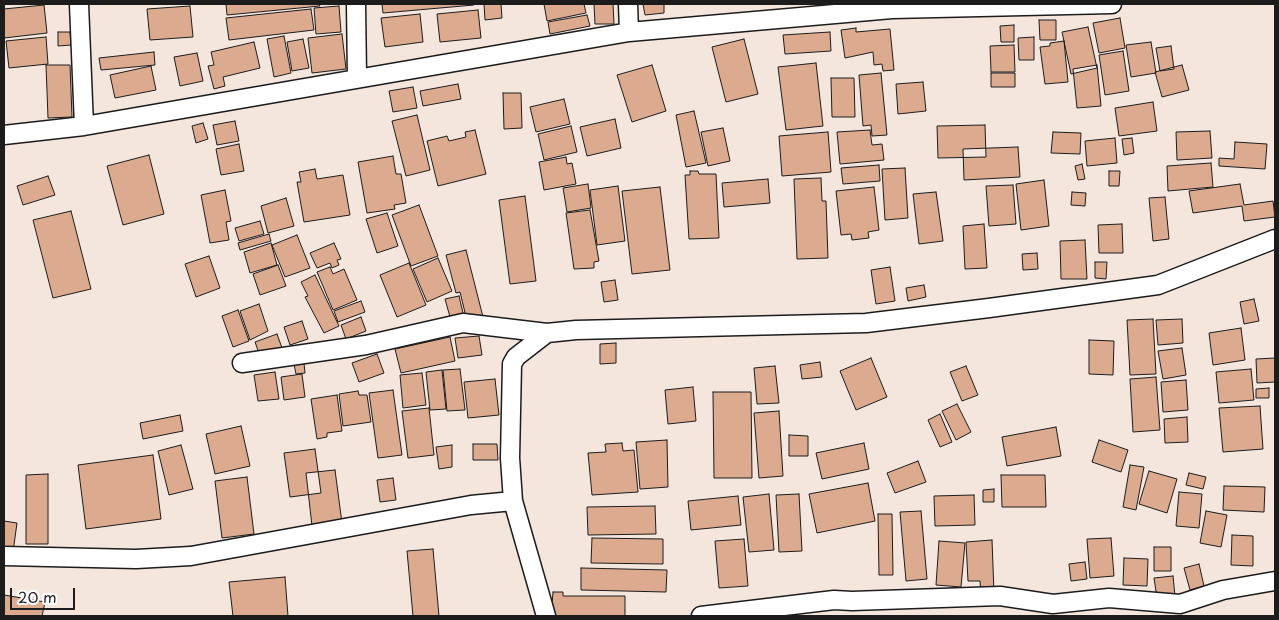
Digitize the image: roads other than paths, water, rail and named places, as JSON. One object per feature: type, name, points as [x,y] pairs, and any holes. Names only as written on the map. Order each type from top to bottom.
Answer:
[{"type":"street","points":[[79,4],[84,126]]},
{"type":"street","points":[[356,4],[357,77]]},
{"type":"street","points":[[628,4],[629,32]]},
{"type":"street","points":[[4,135],[84,126],[357,77],[629,32],[892,6],[1112,4]]},
{"type":"street","points":[[242,363],[366,344],[463,323],[546,333],[576,330],[866,323],[1158,285],[1275,239]]},
{"type":"street","points":[[546,333],[516,357],[512,364],[510,458],[513,501],[546,616]]},
{"type":"street","points":[[4,556],[136,559],[191,556],[471,505],[513,501]]},
{"type":"street","points":[[701,616],[834,600],[1000,596],[1053,604],[1109,598],[1180,604],[1223,590],[1275,581]]}]
